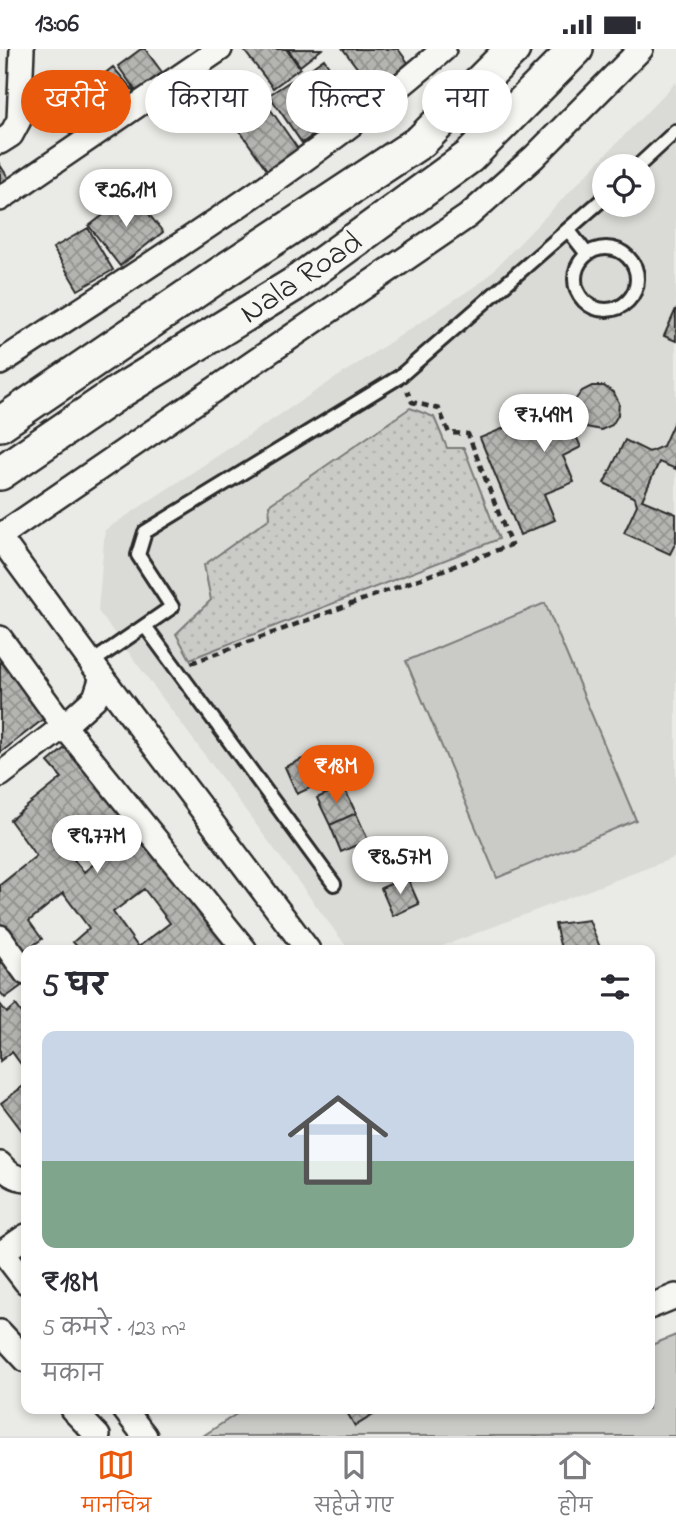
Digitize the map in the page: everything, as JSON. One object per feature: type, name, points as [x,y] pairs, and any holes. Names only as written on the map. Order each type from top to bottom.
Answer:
[{"type":"main road","name":"Nala Road","points":[[0,424],[421,141],[513,49]]},
{"type":"main road","name":"Nala Road","points":[[0,473],[122,390],[293,285],[469,157],[576,49]]},
{"type":"street","points":[[0,142],[11,135],[19,120],[22,49]]},
{"type":"street","points":[[0,199],[220,49]]},
{"type":"street","points":[[303,945],[0,537],[468,216],[534,157],[640,49]]},
{"type":"street","points":[[0,363],[276,179],[400,87],[431,53]]},
{"type":"street","points":[[0,638],[64,726],[241,945]]},
{"type":"street","points":[[0,775],[64,726],[95,698],[97,670]]},
{"type":"street","points":[[0,937],[21,966]]},
{"type":"street","points":[[0,1164],[16,1178],[21,1178]]},
{"type":"street","points":[[21,1240],[2,1254],[21,1276]]},
{"type":"street","points":[[655,1305],[676,1296]]},
{"type":"street","points":[[0,1332],[21,1355]]},
{"type":"street","points":[[77,1414],[98,1436]]},
{"type":"street","points":[[128,1414],[145,1436]]},
{"type":"lane","points":[[651,154],[676,131]]},
{"type":"lane","points":[[97,670],[145,626],[172,607],[138,555],[145,532],[399,377],[592,209]]},
{"type":"lane","points":[[569,231],[587,254]]},
{"type":"lane","points":[[611,248],[629,259],[636,272],[636,286],[625,304],[612,310],[604,310],[591,306],[580,296],[576,290],[575,276],[579,263],[587,254],[611,248]]},
{"type":"lane","points":[[145,626],[334,884]]},
{"type":"path","points":[[177,668],[511,545],[468,434],[449,433],[439,409],[412,402],[399,377]]},
{"type":"shaded area","points":[[676,82],[676,857],[445,945],[345,945],[98,611],[105,530],[483,281],[592,169],[592,217],[655,217],[655,154],[606,154]]},
{"type":"shaded area","points":[[410,408],[434,417],[447,448],[464,448],[499,539],[190,659],[176,634],[211,600],[204,565],[270,518],[269,505]]},
{"type":"shaded area","points":[[545,603],[636,820],[497,878],[406,661]]},
{"type":"shaded area","points":[[676,1335],[676,1436],[203,1436],[236,1414],[655,1414],[655,1344]]},
{"type":"building","points":[[141,49],[145,49],[160,70],[145,70],[145,95],[141,98],[131,84],[131,70],[121,70],[118,66]]},
{"type":"building","points":[[243,49],[286,49],[300,68],[286,70],[286,78],[273,88],[272,70],[259,70]]},
{"type":"building","points":[[288,49],[322,49],[300,66]]},
{"type":"building","points":[[343,49],[398,49],[409,64],[401,70],[359,70]]},
{"type":"building","points":[[324,59],[332,70],[309,70]]},
{"type":"building","points":[[286,84],[286,120],[272,99],[272,93]]},
{"type":"building","points":[[272,112],[298,149],[267,170],[241,133],[272,133]]},
{"type":"building","points":[[69,133],[92,133],[78,144]]},
{"type":"building","points":[[295,133],[316,133],[302,143]]},
{"type":"building","points":[[0,165],[13,185],[0,194]]},
{"type":"building","points":[[132,193],[163,232],[120,266],[89,226]]},
{"type":"building","points":[[88,228],[113,270],[78,290],[53,248]]},
{"type":"building","points":[[676,309],[676,341],[664,336]]},
{"type":"building","points":[[592,386],[604,386],[614,393],[619,403],[618,415],[612,425],[601,430],[586,427],[574,432],[581,447],[563,456],[574,482],[544,494],[555,520],[520,535],[480,438],[562,404],[568,418],[575,415],[575,400],[582,391]]},
{"type":"building","points":[[676,417],[676,469],[659,462],[642,500],[676,514],[676,542],[670,554],[624,533],[637,505],[635,498],[604,483],[625,440],[649,452],[663,446]]},
{"type":"building","points":[[0,658],[46,717],[0,753]]},
{"type":"building","points":[[66,747],[228,945],[141,945],[170,923],[144,889],[113,912],[137,945],[76,945],[73,942],[89,928],[63,893],[29,921],[42,939],[33,945],[21,945],[21,952],[0,926],[0,885],[36,856],[10,820],[62,778],[48,762]],"holes":[[[91,816],[115,846],[84,872],[59,842]]]},
{"type":"building","points":[[311,755],[323,782],[297,794],[285,767]]},
{"type":"building","points":[[343,786],[356,813],[330,825],[317,798]]},
{"type":"building","points":[[356,813],[368,840],[341,852],[330,825]]},
{"type":"building","points":[[407,877],[419,904],[393,916],[381,888]]},
{"type":"building","points":[[589,920],[599,945],[560,945],[555,924]]},
{"type":"building","points":[[0,953],[21,980],[21,986],[5,998],[0,992]]},
{"type":"building","points":[[0,1004],[7,1013],[16,1005],[21,1012],[21,1064],[12,1052],[0,1061]]},
{"type":"building","points":[[21,1088],[21,1129],[1,1103]]},
{"type":"building","points":[[348,1414],[375,1414],[355,1426]]}]
